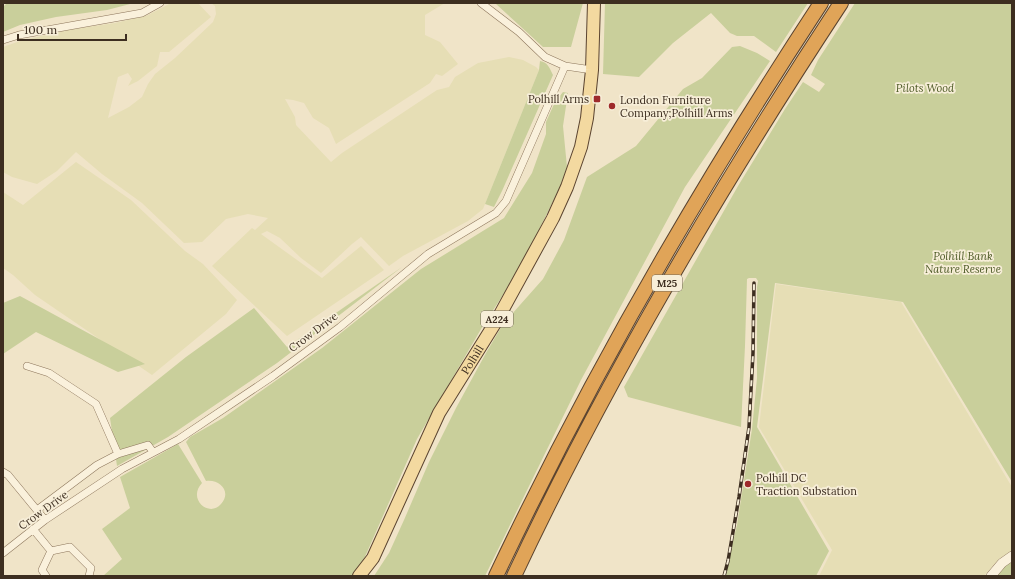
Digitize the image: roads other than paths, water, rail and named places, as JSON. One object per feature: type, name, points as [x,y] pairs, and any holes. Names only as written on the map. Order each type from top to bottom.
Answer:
[{"type":"highway","name":"M25","points":[[496,576],[569,429],[646,288],[724,154],[821,3]]},
{"type":"highway","name":"M25","points":[[514,576],[594,416],[669,280],[769,114],[841,3]]},
{"type":"main road","name":"A224","points":[[592,70],[594,3]]},
{"type":"main road","name":"Polhill","points":[[359,576],[373,558],[439,413],[496,320],[553,218],[567,187],[581,147],[589,102],[592,70]]},
{"type":"street","points":[[3,40],[18,35],[142,13],[160,3]]},
{"type":"street","points":[[481,3],[519,32],[545,57],[565,66],[592,70]]},
{"type":"street","name":"Crow Drive","points":[[3,553],[45,520],[122,469],[179,438],[279,371],[340,327],[428,254],[496,213],[506,201],[565,66]]},
{"type":"street","points":[[27,366],[49,373],[96,404],[118,454]]},
{"type":"street","points":[[37,510],[97,465],[118,454],[148,445],[153,452]]},
{"type":"street","points":[[5,476],[45,520]]},
{"type":"street","points":[[33,529],[51,551]]},
{"type":"street","points":[[51,551],[70,547],[91,568],[89,576]]},
{"type":"street","points":[[46,576],[42,570],[51,551]]},
{"type":"street","points":[[991,576],[1002,563],[1012,556]]},
{"type":"railway","points":[[724,576],[739,497],[749,427],[753,353],[754,283]]},
{"type":"place","name":"Polhill Arms","points":[[597,99]]},
{"type":"place","name":"London Furniture Company;Polhill Arms","points":[[612,106]]},
{"type":"place","name":"Polhill DC Traction Substation","points":[[748,484]]},
{"type":"park label","name":"Pilots Wood","points":[[925,88]]},
{"type":"park label","name":"Polhill Bank Nature Reserve","points":[[963,262]]}]
